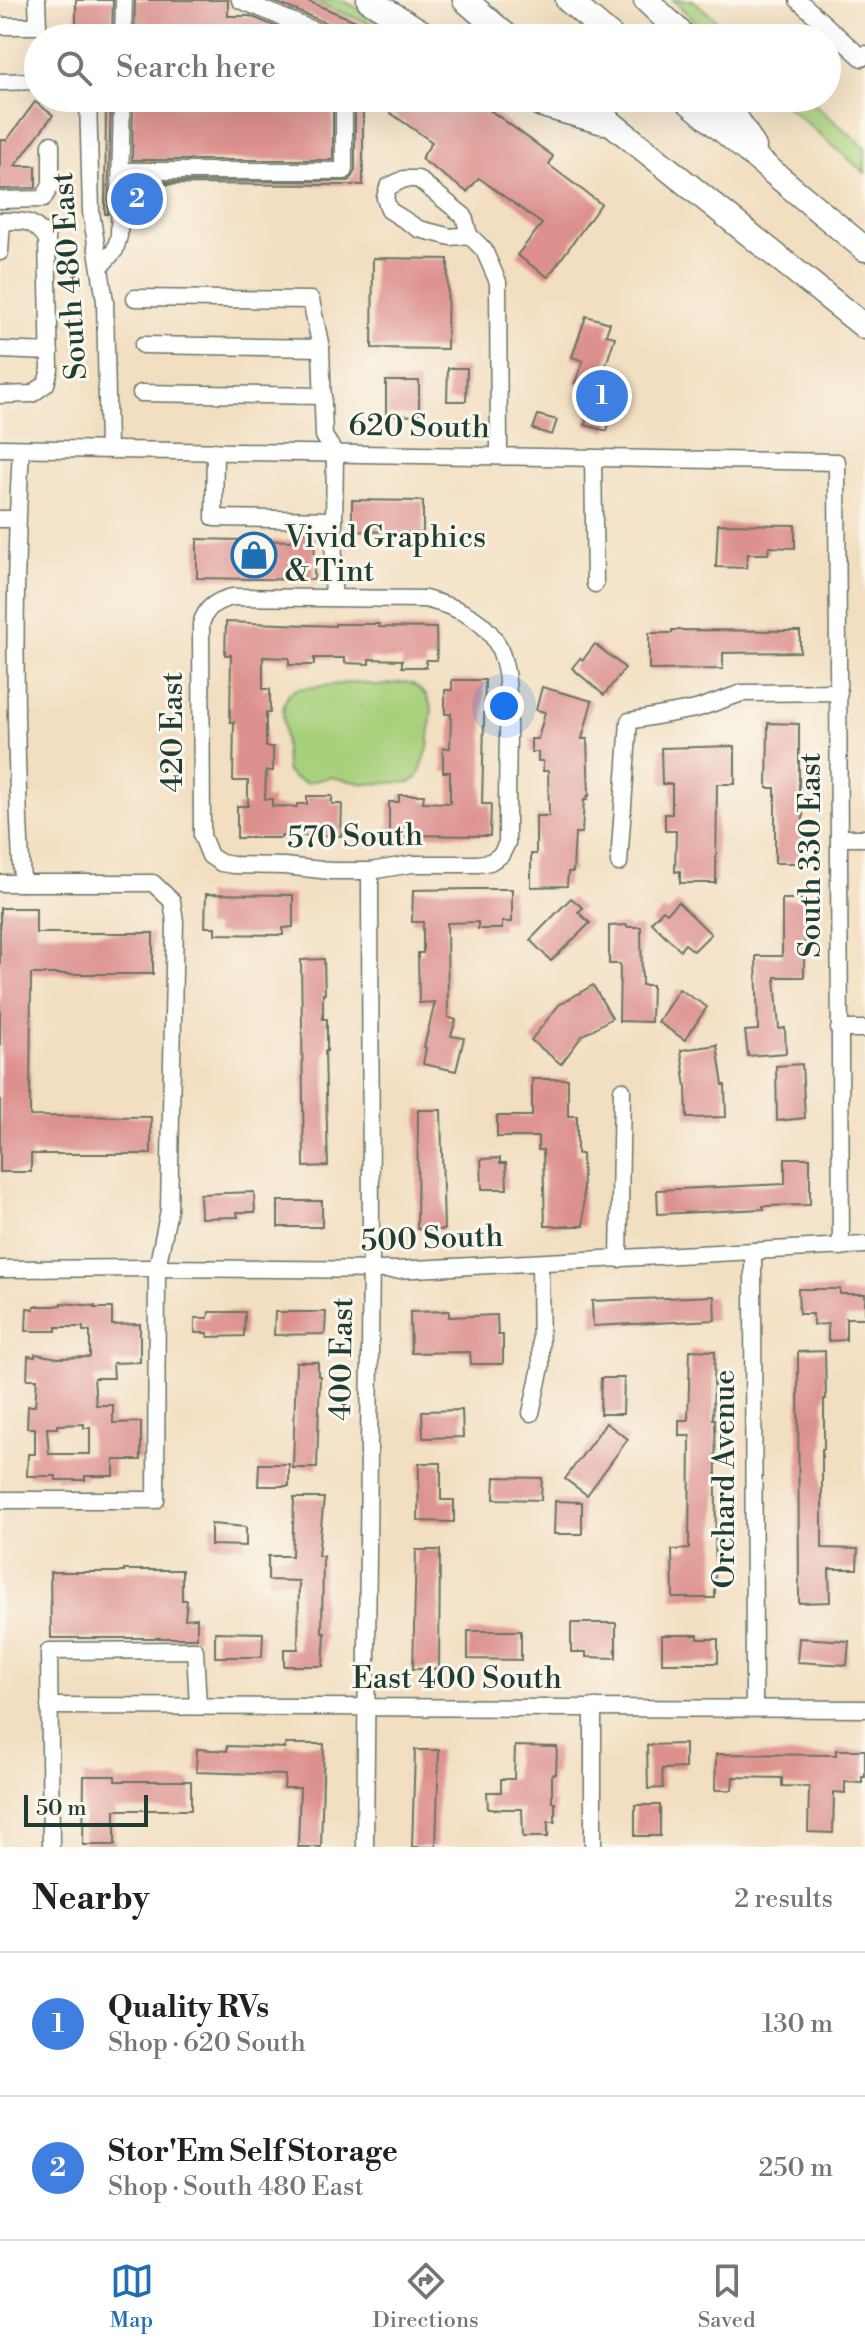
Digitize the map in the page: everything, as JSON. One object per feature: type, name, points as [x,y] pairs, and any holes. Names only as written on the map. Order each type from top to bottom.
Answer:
[{"type":"highway","points":[[369,0],[408,24]]},
{"type":"highway","points":[[465,0],[493,24]]},
{"type":"highway","points":[[568,0],[596,24]]},
{"type":"highway","points":[[646,0],[671,24]]},
{"type":"highway","points":[[568,112],[609,123]]},
{"type":"highway","points":[[596,112],[865,327]]},
{"type":"highway","points":[[701,112],[865,249]]},
{"type":"highway","points":[[733,112],[766,166]]},
{"type":"street","points":[[37,0],[38,24]]},
{"type":"street","points":[[123,24],[124,0]]},
{"type":"street","points":[[240,0],[299,24]]},
{"type":"street","points":[[798,0],[824,24]]},
{"type":"street","points":[[0,26],[24,26]]},
{"type":"street","points":[[841,39],[862,58],[865,54]]},
{"type":"street","points":[[0,82],[24,81]]},
{"type":"street","name":"South 480 East","points":[[88,112],[91,212],[105,301],[108,449]]},
{"type":"street","points":[[100,267],[118,245],[122,112]]},
{"type":"street","points":[[121,171],[344,171],[344,112]]},
{"type":"street","points":[[0,200],[43,199],[51,185],[51,144]]},
{"type":"street","points":[[469,235],[451,237],[419,229],[389,210],[385,198],[388,187],[404,179],[418,179],[464,216],[469,235],[484,250],[498,282],[499,456]]},
{"type":"street","points":[[0,252],[1,221],[27,221],[38,226],[47,239],[50,352],[46,384],[32,394],[0,395]]},
{"type":"street","points":[[135,298],[311,300],[321,348],[324,436],[335,453],[333,598]]},
{"type":"street","points":[[143,345],[321,348]]},
{"type":"street","points":[[0,350],[50,352]]},
{"type":"street","points":[[141,393],[323,396]]},
{"type":"street","name":"620 South","points":[[0,448],[837,462]]},
{"type":"street","points":[[21,449],[9,519],[7,634],[22,883]]},
{"type":"street","points":[[215,451],[214,518],[334,520]]},
{"type":"street","points":[[593,458],[595,584]]},
{"type":"street","name":"South 330 East","points":[[837,462],[841,1247]]},
{"type":"street","name":"420 East","points":[[210,856],[202,836],[201,720],[201,624],[209,607],[232,597],[333,598]]},
{"type":"street","name":"570 South","points":[[210,856],[221,863],[233,865],[370,871],[412,864],[490,862],[501,855],[507,843],[508,683],[502,652],[495,638],[468,613],[451,605],[425,599],[333,598]]},
{"type":"street","points":[[619,863],[629,721],[696,709],[742,693],[839,692]]},
{"type":"street","points":[[839,838],[865,838]]},
{"type":"street","name":"400 East","points":[[365,1847],[371,1270],[370,871]]},
{"type":"street","points":[[0,883],[153,883],[172,901],[175,921],[169,1210],[157,1268],[156,1500],[0,1500]]},
{"type":"street","points":[[839,1029],[865,1029]]},
{"type":"street","points":[[619,1259],[622,1090]]},
{"type":"street","name":"500 South","points":[[0,1269],[371,1270],[865,1245]]},
{"type":"street","name":"Orchard Avenue","points":[[753,1251],[754,1708]]},
{"type":"street","points":[[531,1413],[541,1367],[540,1263]]},
{"type":"street","points":[[51,1847],[49,1651],[195,1650],[198,1706]]},
{"type":"street","name":"East 400 South","points":[[49,1706],[865,1709]]},
{"type":"street","points":[[593,1707],[593,1847]]},
{"type":"green space","points":[[310,0],[342,0],[386,24],[366,22]]},
{"type":"green space","points":[[673,0],[693,0],[721,24],[698,24]]},
{"type":"green space","points":[[793,112],[824,112],[865,147],[865,173]]},
{"type":"green space","points":[[357,682],[379,686],[404,682],[413,684],[426,695],[432,708],[428,748],[418,777],[411,782],[366,784],[331,777],[306,783],[293,778],[286,766],[283,712],[289,693],[297,689]]},
{"type":"building","points":[[76,0],[113,0],[112,24],[76,24]]},
{"type":"building","points":[[135,0],[228,0],[228,16],[250,16],[270,24],[134,24]]},
{"type":"building","points":[[270,0],[305,0],[363,24],[329,24]]},
{"type":"building","points":[[28,112],[49,112],[53,115],[15,166],[36,166],[36,188],[0,189],[0,140],[7,140]]},
{"type":"building","points":[[106,112],[111,112],[108,214],[105,214]]},
{"type":"building","points":[[133,112],[333,112],[333,160],[132,160]]},
{"type":"building","points":[[355,112],[363,112],[363,185],[150,184],[149,215],[130,215],[131,182],[349,181],[355,171]]},
{"type":"building","points":[[389,112],[492,112],[553,156],[549,165],[601,204],[548,277],[517,255],[542,224],[479,178],[467,192],[421,159],[432,142]]},
{"type":"building","points":[[373,258],[448,259],[447,349],[372,348]]},
{"type":"building","points":[[586,316],[610,323],[606,335],[615,337],[604,371],[619,376],[607,431],[585,425],[594,389],[575,383],[583,361],[572,357]]},
{"type":"building","points":[[448,368],[467,368],[466,401],[447,401]]},
{"type":"building","points":[[386,381],[419,381],[419,416],[386,415]]},
{"type":"building","points":[[538,415],[557,420],[552,435],[533,429]]},
{"type":"building","points":[[352,500],[423,501],[423,533],[352,531]]},
{"type":"building","points":[[718,524],[795,525],[795,548],[769,547],[768,554],[748,554],[746,568],[716,567]]},
{"type":"building","points":[[292,531],[315,531],[314,580],[197,578],[197,539],[292,541]]},
{"type":"building","points":[[226,622],[436,628],[437,660],[426,660],[426,667],[402,667],[402,660],[369,659],[369,664],[345,663],[345,658],[314,658],[314,665],[289,665],[289,658],[263,657],[263,689],[270,689],[266,747],[273,747],[273,771],[266,771],[265,799],[272,799],[272,806],[297,807],[297,804],[307,804],[307,796],[332,796],[332,804],[342,804],[341,836],[237,838],[237,806],[248,806],[248,781],[233,781],[234,722],[230,722],[231,655],[225,655]]},
{"type":"building","points":[[672,630],[800,631],[800,652],[723,653],[723,669],[649,670],[649,633],[672,633]]},
{"type":"building","points":[[595,644],[625,668],[604,695],[572,668],[580,658],[583,660]]},
{"type":"building","points":[[452,680],[485,680],[482,804],[491,804],[490,836],[389,835],[389,802],[399,802],[399,795],[424,795],[423,802],[450,803],[450,772],[443,772],[443,748],[450,748],[451,714],[445,714],[445,690],[452,690]]},
{"type":"building","points":[[542,687],[592,701],[582,739],[587,739],[589,796],[584,800],[582,833],[575,833],[573,872],[568,872],[567,886],[531,887],[531,854],[536,854],[536,816],[549,816],[548,771],[543,771],[543,761],[538,761],[538,752],[531,752],[531,739],[538,739],[545,712],[536,710]]},
{"type":"building","points":[[768,723],[799,724],[803,863],[775,863],[775,788],[767,788]]},
{"type":"building","points":[[735,746],[735,784],[717,784],[716,883],[680,883],[680,871],[675,872],[676,831],[665,831],[665,814],[672,814],[672,784],[662,784],[661,748]]},
{"type":"building","points":[[512,889],[512,922],[502,922],[502,929],[478,929],[478,922],[447,923],[448,1017],[456,1020],[451,1036],[464,1038],[456,1071],[423,1064],[435,1002],[419,1003],[418,953],[423,953],[423,922],[412,922],[413,890]]},
{"type":"building","points":[[206,894],[293,895],[293,927],[283,928],[283,935],[215,934],[215,927],[205,927]]},
{"type":"building","points":[[571,898],[583,908],[578,912],[590,923],[551,961],[530,940]]},
{"type":"building","points":[[782,899],[805,899],[804,977],[775,977],[779,1029],[785,1028],[786,1053],[748,1056],[745,1031],[758,1030],[756,956],[782,956]]},
{"type":"building","points":[[678,902],[711,934],[694,951],[685,944],[680,950],[651,922],[663,910],[667,913]]},
{"type":"building","points":[[0,908],[36,908],[36,933],[153,933],[153,974],[31,974],[30,1116],[151,1117],[151,1154],[31,1154],[31,1172],[0,1172]]},
{"type":"building","points":[[609,926],[641,927],[642,985],[652,985],[651,1022],[619,1021],[620,964],[609,964]]},
{"type":"building","points":[[324,959],[328,1166],[304,1167],[301,960]]},
{"type":"building","points":[[593,985],[612,1018],[582,1036],[561,1064],[531,1040],[559,1005]]},
{"type":"building","points":[[679,989],[707,1007],[685,1040],[658,1022]]},
{"type":"building","points":[[717,1045],[725,1085],[726,1117],[687,1118],[681,1050]]},
{"type":"building","points":[[802,1064],[805,1118],[777,1121],[776,1066]]},
{"type":"building","points":[[532,1079],[568,1079],[568,1116],[577,1116],[577,1154],[582,1154],[584,1226],[545,1226],[543,1150],[538,1150],[538,1137],[497,1137],[497,1116],[532,1116]]},
{"type":"building","points":[[418,1110],[441,1110],[444,1230],[417,1229]]},
{"type":"building","points":[[500,1158],[500,1163],[506,1163],[507,1189],[482,1189],[481,1159]]},
{"type":"building","points":[[785,1158],[810,1158],[810,1205],[658,1214],[657,1190],[785,1184]]},
{"type":"building","points":[[254,1192],[255,1212],[237,1212],[238,1217],[201,1218],[200,1194]]},
{"type":"building","points":[[278,1201],[322,1201],[322,1227],[278,1227]]},
{"type":"building","points":[[798,1289],[840,1289],[840,1294],[865,1294],[865,1318],[846,1318],[846,1340],[828,1341],[828,1324],[813,1325],[813,1314],[799,1314]]},
{"type":"building","points":[[714,1296],[715,1320],[593,1326],[592,1301]]},
{"type":"building","points":[[61,1305],[112,1308],[112,1325],[140,1324],[140,1362],[113,1363],[114,1378],[94,1378],[96,1405],[113,1405],[113,1423],[141,1422],[141,1460],[114,1460],[114,1476],[56,1480],[56,1476],[27,1476],[28,1454],[35,1454],[35,1428],[27,1428],[28,1406],[35,1406],[37,1379],[27,1379],[28,1356],[90,1357],[90,1331],[83,1331],[83,1327],[26,1331],[27,1308]],"holes":[[[84,1424],[84,1428],[90,1428],[90,1454],[49,1454],[47,1428]]]},
{"type":"building","points":[[449,1311],[449,1317],[497,1315],[498,1335],[503,1335],[503,1364],[471,1364],[470,1352],[411,1353],[410,1312]]},
{"type":"building","points":[[209,1312],[245,1312],[244,1336],[208,1337],[208,1333],[195,1333],[195,1318],[208,1318]]},
{"type":"building","points":[[275,1312],[326,1312],[325,1334],[274,1335]]},
{"type":"building","points":[[690,1350],[715,1351],[715,1598],[673,1598],[672,1550],[689,1549],[690,1436],[679,1436],[679,1420],[688,1420]]},
{"type":"building","points":[[825,1351],[822,1548],[858,1549],[857,1569],[829,1569],[830,1602],[799,1603],[798,1352]]},
{"type":"building","points":[[296,1362],[318,1362],[317,1468],[293,1468]]},
{"type":"building","points":[[601,1378],[624,1378],[623,1414],[600,1414]]},
{"type":"building","points":[[462,1410],[463,1437],[423,1438],[422,1411]]},
{"type":"building","points":[[606,1423],[628,1439],[587,1495],[565,1479]]},
{"type":"building","points":[[419,1463],[441,1463],[441,1500],[454,1500],[454,1522],[418,1521]]},
{"type":"building","points":[[259,1464],[289,1464],[289,1486],[258,1486]]},
{"type":"building","points":[[495,1477],[542,1478],[541,1500],[494,1499]]},
{"type":"building","points":[[294,1498],[324,1498],[318,1556],[323,1556],[323,1666],[284,1666],[284,1649],[298,1649],[299,1581],[268,1580],[268,1556],[292,1556]]},
{"type":"building","points":[[555,1501],[582,1502],[582,1534],[554,1534]]},
{"type":"building","points":[[211,1524],[246,1527],[246,1546],[211,1545]]},
{"type":"building","points":[[416,1550],[440,1550],[439,1669],[413,1669]]},
{"type":"building","points":[[182,1570],[182,1600],[187,1600],[185,1619],[197,1618],[197,1638],[51,1638],[50,1572]]},
{"type":"building","points":[[571,1623],[616,1623],[616,1658],[586,1657],[586,1652],[571,1652]]},
{"type":"building","points":[[468,1631],[521,1631],[521,1660],[468,1659]]},
{"type":"building","points":[[215,1632],[263,1633],[262,1657],[215,1657]]},
{"type":"building","points":[[662,1635],[698,1635],[698,1639],[718,1639],[718,1663],[662,1663]]},
{"type":"building","points":[[799,1638],[849,1641],[847,1665],[797,1662]]},
{"type":"building","points":[[286,1744],[324,1744],[321,1847],[298,1847],[300,1788],[284,1788],[285,1775],[196,1772],[197,1749],[227,1751],[227,1746],[285,1748]]},
{"type":"building","points":[[685,1744],[685,1768],[662,1769],[663,1788],[648,1789],[647,1745]]},
{"type":"building","points":[[515,1746],[557,1747],[556,1774],[552,1774],[555,1822],[548,1822],[548,1837],[523,1837],[522,1809],[488,1809],[487,1792],[501,1792],[501,1779],[514,1779]]},
{"type":"building","points":[[415,1750],[439,1750],[436,1847],[412,1847]]},
{"type":"building","points":[[836,1750],[865,1750],[865,1777],[862,1777],[862,1783],[845,1782],[845,1793],[834,1792],[833,1833],[808,1832],[809,1787],[782,1786],[782,1778],[733,1777],[732,1790],[715,1790],[716,1754],[836,1755]]},
{"type":"building","points":[[84,1776],[115,1776],[115,1781],[191,1781],[191,1810],[115,1810],[115,1845],[83,1845]]},
{"type":"building","points":[[635,1805],[660,1805],[660,1836],[635,1836]]},
{"type":"place","name":"Stor'Em Self Storage","points":[[137,199]]},
{"type":"place","name":"Quality RVs","points":[[602,396]]},
{"type":"place","name":"Vivid Graphics & Tint","points":[[254,555]]}]
